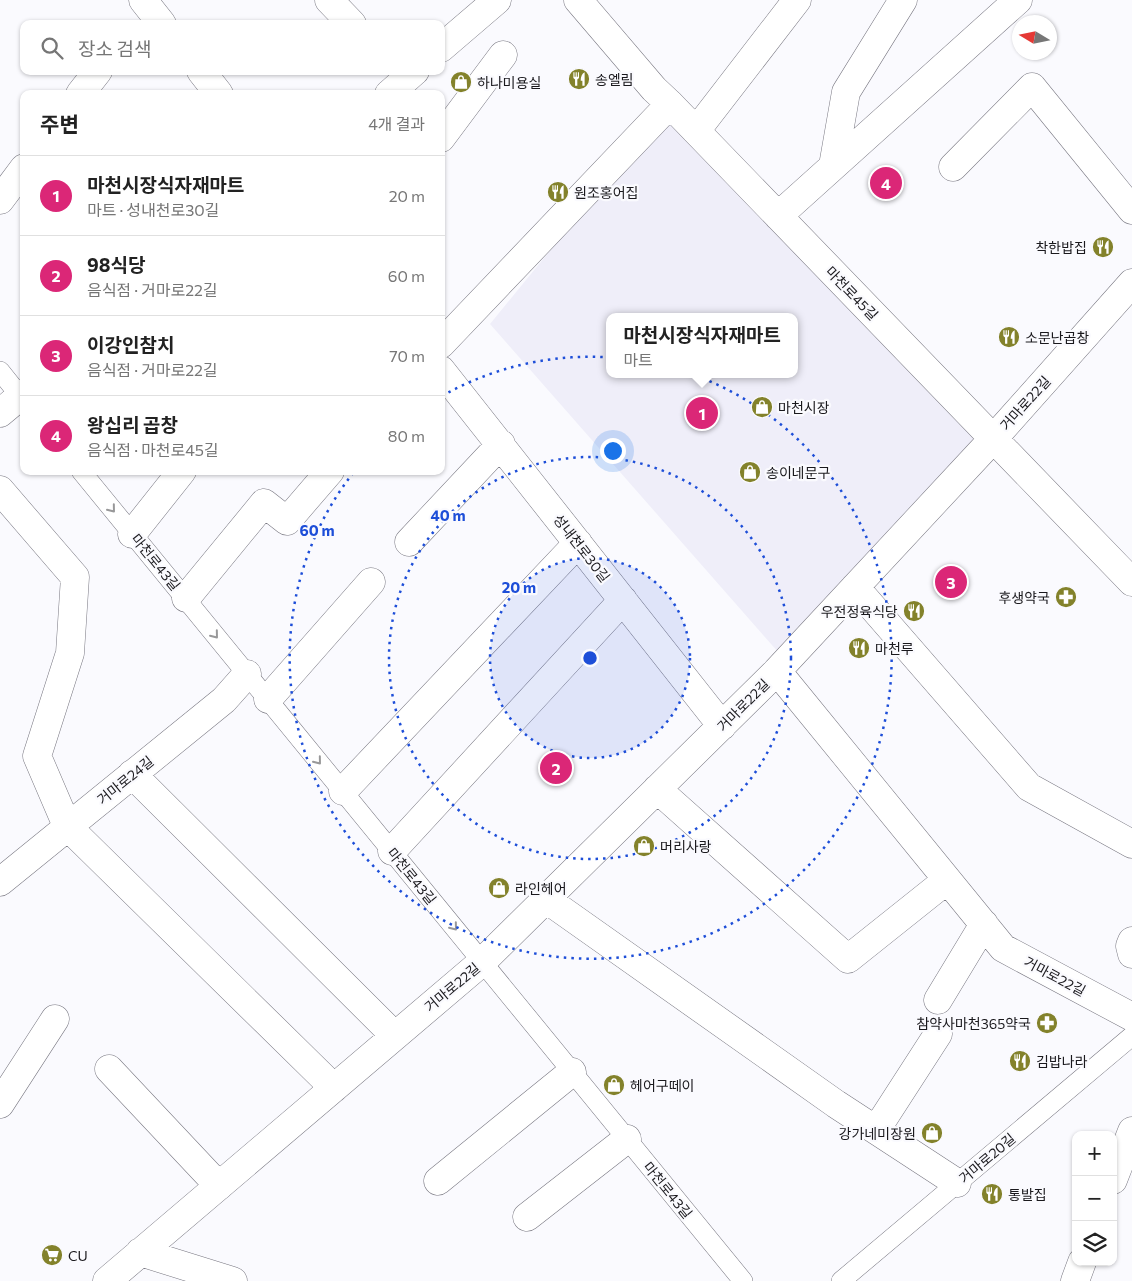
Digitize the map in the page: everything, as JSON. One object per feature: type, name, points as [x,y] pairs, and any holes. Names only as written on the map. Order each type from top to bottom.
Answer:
[{"type":"street","points":[[329,0],[348,20]]},
{"type":"street","points":[[445,45],[497,0]]},
{"type":"street","name":"마천로45길","points":[[578,0],[654,89],[1132,582]]},
{"type":"street","points":[[696,132],[797,0]]},
{"type":"street","points":[[833,166],[846,92],[903,0]]},
{"type":"street","points":[[778,216],[1018,0]]},
{"type":"street","points":[[445,133],[503,55]]},
{"type":"street","points":[[83,90],[95,75]]},
{"type":"street","points":[[204,75],[216,90]]},
{"type":"street","points":[[953,166],[1032,87],[1132,210]]},
{"type":"street","points":[[445,340],[670,104]]},
{"type":"street","points":[[0,200],[20,173]]},
{"type":"street","name":"거마로22길","points":[[106,1281],[482,962],[777,671],[993,439],[1132,283]]},
{"type":"street","name":"성내천로30길","points":[[445,375],[722,726]]},
{"type":"street","points":[[409,542],[501,444]]},
{"type":"street","points":[[132,534],[179,475]]},
{"type":"street","points":[[186,598],[264,502],[288,521],[327,475]]},
{"type":"street","points":[[0,490],[75,577],[70,653],[37,756],[67,826],[334,1088]]},
{"type":"street","points":[[343,791],[578,543]]},
{"type":"street","points":[[268,699],[371,582]]},
{"type":"street","points":[[855,587],[1029,787],[1132,844]]},
{"type":"street","points":[[392,851],[623,600]]},
{"type":"street","name":"거마로22길","points":[[777,671],[1003,948],[1132,1017]]},
{"type":"street","name":"거마로24길","points":[[0,882],[224,700],[247,674]]},
{"type":"street","points":[[132,774],[395,1036]]},
{"type":"street","points":[[657,789],[848,960],[947,880]]},
{"type":"street","points":[[546,899],[836,1104],[957,1183]]},
{"type":"street","points":[[938,1000],[984,924]]},
{"type":"street","points":[[1132,941],[1130,946],[1132,954]]},
{"type":"street","points":[[0,1104],[55,1019]]},
{"type":"street","points":[[876,1130],[938,1034]]},
{"type":"street","points":[[109,1069],[219,1186]]},
{"type":"street","points":[[438,1181],[572,1072]]},
{"type":"street","points":[[1115,1176],[1132,1131]]},
{"type":"street","points":[[527,1217],[627,1139]]},
{"type":"street","points":[[140,1252],[232,1281]]},
{"type":"street","points":[[1075,1281],[1081,1266]]},
{"type":"lane","points":[[0,371],[17,401]]},
{"type":"lane","name":"마천로43길","points":[[84,475],[743,1281]]},
{"type":"lane","name":"거마로20길","points":[[841,1281],[1132,1036]]},
{"type":"shaded area","name":"마천시장","points":[[670,104],[993,439],[786,661],[490,324]]},
{"type":"place","name":"송엘림","points":[[579,79]]},
{"type":"place","name":"하나미용실","points":[[461,82]]},
{"type":"place","name":"왕십리 곱창","points":[[886,183]]},
{"type":"place","name":"원조홍어집","points":[[558,192]]},
{"type":"place","name":"착한밥집","points":[[1103,247]]},
{"type":"place","name":"소문난곱창","points":[[1009,337]]},
{"type":"place","name":"마천시장","points":[[762,407]]},
{"type":"place","name":"마천시장식자재마트","points":[[702,413]]},
{"type":"place","name":"송이네문구","points":[[750,472]]},
{"type":"place","name":"이강인참치","points":[[951,582]]},
{"type":"place","name":"후생약국","points":[[1066,597]]},
{"type":"place","name":"우전정육식당","points":[[914,611]]},
{"type":"place","name":"마천루","points":[[859,648]]},
{"type":"place","name":"98식당","points":[[556,768]]},
{"type":"place","name":"머리사랑","points":[[644,846]]},
{"type":"place","name":"라인헤어","points":[[499,888]]},
{"type":"place","name":"참약사마천365약국","points":[[1047,1023]]},
{"type":"place","name":"김밥나라","points":[[1020,1061]]},
{"type":"place","name":"헤어구떼이","points":[[614,1085]]},
{"type":"place","name":"강가네미장원","points":[[932,1133]]},
{"type":"place","name":"통발집","points":[[992,1194]]},
{"type":"place","name":"CU","points":[[52,1255]]}]
